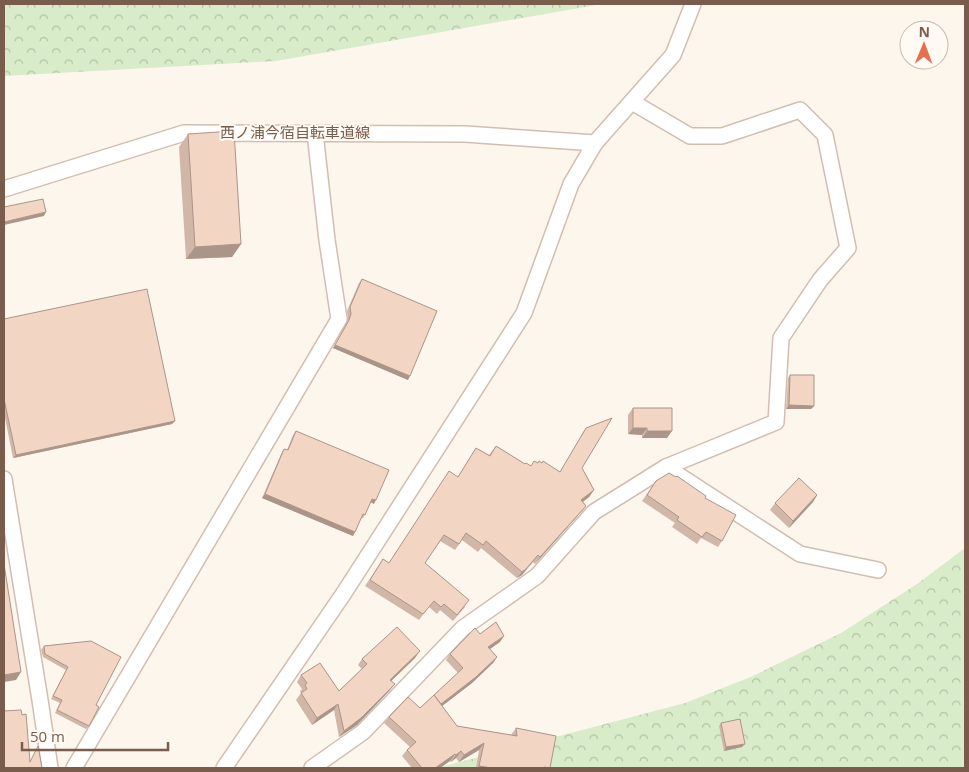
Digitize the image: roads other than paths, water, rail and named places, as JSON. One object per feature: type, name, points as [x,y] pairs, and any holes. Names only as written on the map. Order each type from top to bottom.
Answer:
[{"type":"street","points":[[224,768],[344,593],[524,313],[571,184],[595,143],[673,55],[693,4]]},
{"type":"street","points":[[312,768],[364,732],[463,628],[537,576],[594,512],[666,467],[776,422],[782,338],[820,280],[848,248],[825,136],[800,110],[722,136],[690,136],[632,102]]},
{"type":"street","name":"西ノ浦今宿自転車道線","points":[[4,189],[184,133],[464,134],[595,143]]},
{"type":"street","points":[[74,768],[339,319],[327,240],[315,133]]},
{"type":"street","points":[[666,467],[800,554],[878,570]]},
{"type":"street","points":[[4,479],[50,768]]}]
